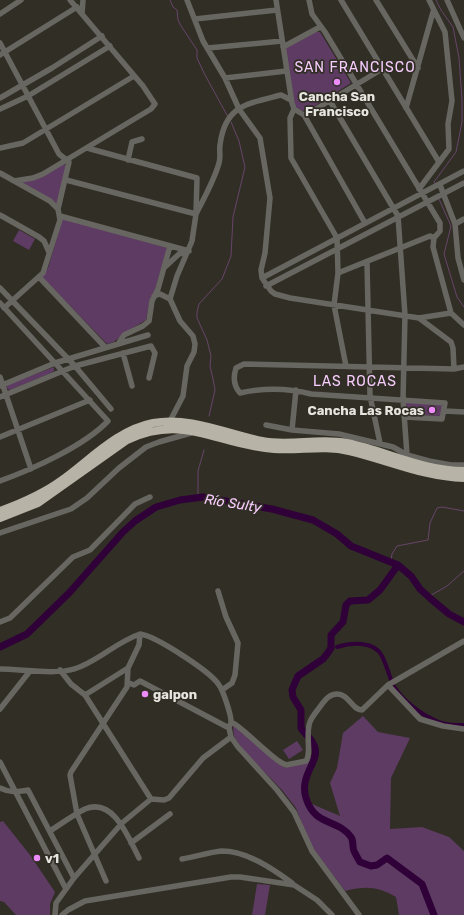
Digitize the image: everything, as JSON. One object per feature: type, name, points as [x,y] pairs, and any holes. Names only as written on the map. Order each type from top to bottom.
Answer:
[{"type":"highway","points":[[0,511],[24,502],[44,492],[123,435],[138,427],[170,421],[192,423],[264,441],[347,443],[439,469],[464,471]]},
{"type":"highway","points":[[0,518],[38,503],[112,449],[140,434],[166,428],[195,432],[275,450],[338,448],[430,474],[464,478]]},
{"type":"street","points":[[0,14],[21,0]]},
{"type":"street","points":[[14,181],[37,177],[154,107],[155,104],[152,98],[102,36],[70,0]]},
{"type":"street","points":[[82,14],[83,0]]},
{"type":"street","points":[[187,0],[200,35],[225,78],[239,109],[260,138],[270,198],[265,253],[261,270],[262,278],[266,286],[275,294],[290,298],[419,318],[451,313]]},
{"type":"street","points":[[276,0],[286,71],[294,109],[304,115],[365,223]]},
{"type":"street","points":[[309,0],[312,14],[325,32],[427,201],[441,227],[434,238],[433,247],[451,313],[464,325]]},
{"type":"street","points":[[341,0],[406,108],[414,124],[439,162]]},
{"type":"street","points":[[376,0],[418,68]]},
{"type":"street","points":[[420,191],[439,162],[449,150],[448,124],[452,93],[445,32],[429,0]]},
{"type":"street","points":[[447,0],[464,38]]},
{"type":"street","points":[[2,54],[77,7]]},
{"type":"street","points":[[195,19],[277,10]]},
{"type":"street","points":[[406,108],[434,12]]},
{"type":"street","points":[[208,48],[282,44],[320,27]]},
{"type":"street","points":[[0,98],[102,36]]},
{"type":"street","points":[[0,44],[2,54],[23,85],[59,154],[69,165],[58,209]]},
{"type":"street","points":[[0,109],[28,96],[110,46]]},
{"type":"street","points":[[304,115],[382,69]]},
{"type":"street","points":[[225,78],[286,71]]},
{"type":"street","points":[[0,148],[23,143],[45,128],[134,76]]},
{"type":"street","points":[[196,214],[216,172],[220,160],[220,146],[227,120],[235,110],[239,109],[245,104],[280,95],[291,100]]},
{"type":"street","points":[[330,101],[398,216],[399,248],[405,315],[402,399],[405,417],[407,455]]},
{"type":"street","points":[[294,109],[290,118],[291,158],[337,238],[339,247],[338,273],[334,304],[346,366]]},
{"type":"street","points":[[128,160],[132,142],[142,140]]},
{"type":"street","points":[[87,148],[197,178],[196,214],[192,241],[177,276],[170,298],[180,321],[192,336],[195,344],[194,352],[187,366],[182,396],[170,421]]},
{"type":"street","points":[[262,278],[394,208],[420,191],[437,186],[464,171]]},
{"type":"street","points":[[0,173],[50,201],[58,209],[60,216],[45,268],[40,277],[4,308]]},
{"type":"street","points":[[66,180],[196,214]]},
{"type":"street","points":[[266,286],[464,182]]},
{"type":"street","points":[[437,186],[455,224],[458,258],[464,280]]},
{"type":"street","points":[[0,215],[39,237],[44,242],[49,252]]},
{"type":"street","points":[[60,216],[189,251]]},
{"type":"street","points":[[455,224],[464,219]]},
{"type":"street","points":[[338,273],[367,263],[430,236],[434,238]]},
{"type":"street","points":[[118,344],[124,335],[143,326],[149,320],[154,296],[170,246]]},
{"type":"street","points":[[163,270],[179,254],[189,251]]},
{"type":"street","points":[[458,258],[464,255]]},
{"type":"street","points":[[367,263],[370,396],[380,443]]},
{"type":"street","points":[[40,277],[105,347]]},
{"type":"street","points":[[0,288],[11,302],[75,366],[111,409]]},
{"type":"street","points":[[154,296],[160,294],[170,298]]},
{"type":"street","points":[[0,303],[108,421],[98,432],[31,469],[0,481]]},
{"type":"street","points":[[419,318],[451,342],[453,348],[454,369]]},
{"type":"street","points":[[1,385],[56,363],[148,335]]},
{"type":"street","points":[[0,397],[75,366],[152,346],[156,353],[149,378]]},
{"type":"street","points":[[123,353],[132,386]]},
{"type":"street","points":[[405,417],[442,419],[445,411],[445,403],[370,396],[311,394],[296,390],[267,390],[240,393],[236,389],[234,374],[236,368],[244,364],[346,366],[369,368],[454,369],[464,367]]},
{"type":"street","points":[[0,377],[1,385],[6,394],[31,469]]},
{"type":"street","points":[[292,430],[296,390]]},
{"type":"street","points":[[0,437],[90,400]]},
{"type":"street","points":[[445,411],[464,412]]},
{"type":"street","points":[[266,425],[292,430],[340,434],[393,447],[407,455],[442,464],[464,466]]},
{"type":"street","points":[[0,533],[71,509],[87,498],[119,468],[146,448],[159,442],[195,432]]},
{"type":"street","points":[[0,622],[10,618],[73,557],[90,550],[135,504],[150,497]]},
{"type":"street","points":[[218,591],[226,617],[238,643],[235,675],[232,683],[222,690]]},
{"type":"street","points":[[106,881],[77,814],[71,772],[128,683],[128,668],[139,645],[140,634]]},
{"type":"street","points":[[0,669],[30,671],[60,670],[80,667],[119,643],[140,634],[155,639],[181,655],[214,678],[222,690],[231,722],[229,728],[231,737],[243,754],[277,790],[294,812],[312,851],[359,915]]},
{"type":"street","points":[[231,722],[239,725],[256,743],[282,763],[306,761],[309,755],[308,731],[310,720],[329,696],[336,694],[344,696],[357,709],[362,710],[388,685],[464,641]]},
{"type":"street","points":[[85,695],[128,668]]},
{"type":"street","points":[[60,670],[71,684],[85,695],[151,799]]},
{"type":"street","points":[[0,709],[30,671]]},
{"type":"street","points":[[128,683],[134,685],[140,681],[229,728]]},
{"type":"street","points":[[388,685],[420,719],[443,726],[464,729]]},
{"type":"street","points":[[55,915],[55,906],[74,878],[122,823],[151,799],[164,800],[169,798],[203,758],[231,737]]},
{"type":"street","points":[[0,762],[66,889]]},
{"type":"street","points":[[0,788],[6,792],[15,793],[28,790],[74,878]]},
{"type":"street","points":[[50,831],[85,809],[101,808],[122,823],[139,858]]},
{"type":"street","points":[[131,843],[170,814]]},
{"type":"street","points":[[182,859],[221,851],[255,860],[317,900],[332,915]]},
{"type":"street","points":[[62,915],[68,910],[86,901],[231,877],[294,885]]},
{"type":"shaded area","points":[[315,32],[320,32],[351,83],[310,109],[303,111],[295,107],[285,48]]},
{"type":"shaded area","points":[[64,163],[66,167],[57,204],[51,199],[18,182]]},
{"type":"shaded area","points":[[63,218],[167,248],[156,287],[150,299],[146,320],[123,334],[114,342],[107,344],[42,277],[48,268]]},
{"type":"shaded area","points":[[19,230],[35,239],[29,250],[13,241]]},
{"type":"shaded area","points":[[54,367],[54,371],[51,373],[10,390],[6,388],[7,385]]},
{"type":"shaded area","points":[[406,402],[442,404],[442,416],[407,415]]},
{"type":"shaded area","points":[[363,716],[378,732],[410,738],[391,778],[390,829],[422,827],[449,837],[464,851],[464,915],[399,915],[396,897],[389,893],[371,888],[359,888],[345,891],[310,844],[296,808],[282,790],[244,751],[234,736],[234,726],[285,768],[314,756],[306,780],[307,791],[312,804],[340,816],[330,783],[337,768],[343,733]]},
{"type":"shaded area","points":[[297,741],[303,750],[289,759],[283,750]]},
{"type":"shaded area","points":[[3,821],[30,855],[55,892],[50,904],[50,915],[16,915],[4,902],[0,901],[0,822]]},
{"type":"shaded area","points":[[257,884],[270,885],[265,915],[252,915]]},
{"type":"waterway","points":[[170,0],[173,7],[177,10],[178,20],[181,26],[197,50],[197,58],[228,117]]},
{"type":"waterway","points":[[435,184],[434,182],[456,152],[462,122],[459,58],[453,27],[436,0]]},
{"type":"waterway","points":[[209,416],[215,390],[210,366],[211,356],[207,340],[197,318],[197,312],[199,304],[222,279],[231,256],[233,217],[245,167],[239,141],[231,122]]},
{"type":"waterway","points":[[439,199],[451,226],[444,254],[457,297],[464,307]]},
{"type":"waterway","points":[[198,497],[198,471],[204,450]]},
{"type":"waterway","name":"Río Sulty","points":[[0,647],[27,634],[69,593],[123,532],[135,521],[156,507],[180,500],[203,497],[272,509],[313,520],[337,534],[351,546],[398,565],[411,576],[420,589],[431,599],[449,614],[464,622]]},
{"type":"waterway","points":[[391,561],[392,554],[397,546],[428,540],[430,523],[437,508],[442,507],[464,511]]},
{"type":"waterway","points":[[398,565],[380,590],[368,600],[350,601],[346,605],[343,622],[331,635],[331,648],[323,659],[298,676],[292,690],[293,697],[301,710],[301,728],[313,742],[315,748],[314,759],[305,783],[306,798],[310,807],[315,814],[339,827],[351,837],[353,849],[360,862],[371,866],[377,865],[387,858],[422,884],[434,915]]},
{"type":"waterway","points":[[428,597],[447,586],[464,571]]},
{"type":"waterway","points":[[337,647],[348,644],[361,644],[373,647],[382,656],[392,683]]},
{"type":"waterway","points":[[393,685],[407,702],[426,716],[445,724],[464,725]]},
{"type":"place","name":"Cancha San Francisco","points":[[337,82]]},
{"type":"place","name":"Cancha Las Rocas","points":[[432,410]]},
{"type":"place","name":"galpon","points":[[145,694]]},
{"type":"place","name":"v1","points":[[37,858]]},
{"type":"district","name":"SAN FRANCISCO","points":[[355,67]]},
{"type":"district","name":"LAS ROCAS","points":[[355,381]]}]
